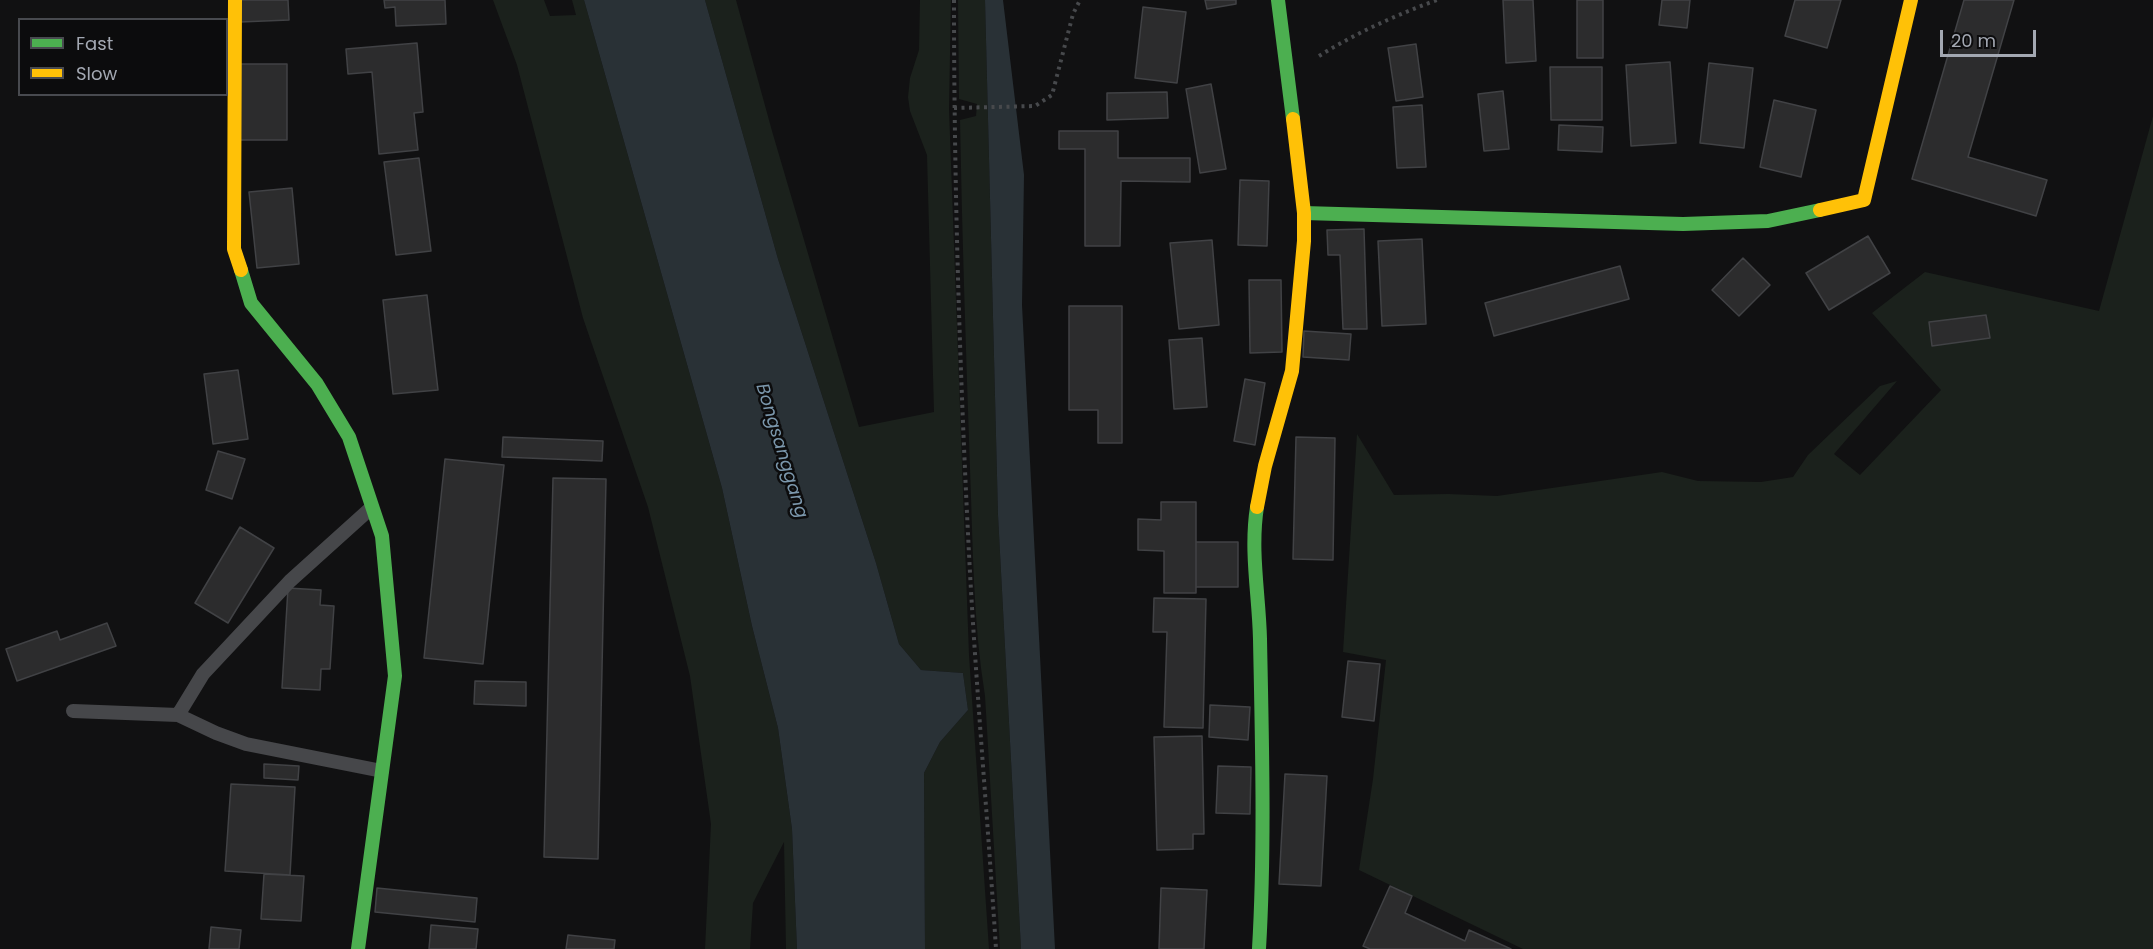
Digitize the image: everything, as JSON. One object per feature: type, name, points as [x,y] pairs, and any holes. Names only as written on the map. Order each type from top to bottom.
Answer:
[{"type":"street","points":[[235,0],[234,249],[251,303],[317,384],[349,437],[382,536],[395,676],[358,949]]},
{"type":"street","points":[[1259,949],[1263,881],[1262,760],[1259,614],[1254,562],[1255,521],[1265,466],[1292,371],[1304,241],[1304,213],[1278,0]]},
{"type":"street","points":[[1304,213],[1683,224],[1767,221],[1864,200],[1911,0]]},
{"type":"lane","points":[[178,715],[203,674],[290,581],[373,507]]},
{"type":"lane","points":[[73,711],[178,715],[246,744],[382,771]]},
{"type":"path","points":[[954,0],[954,108],[970,572],[996,949]]},
{"type":"path","points":[[954,108],[1035,106],[1052,95],[1073,14],[1080,0]]},
{"type":"path","points":[[1288,70],[1378,25],[1437,0]]},
{"type":"shaded area","points":[[493,0],[544,0],[550,16],[576,15],[572,0],[584,0],[722,488],[752,626],[778,728],[792,829],[797,949],[786,949],[784,842],[753,903],[750,949],[705,949],[711,824],[690,676],[648,507],[583,318],[517,65]]},
{"type":"shaded area","points":[[705,0],[736,0],[859,427],[934,412],[927,155],[910,111],[908,97],[910,78],[919,50],[920,0],[951,0],[949,109],[969,655],[989,949],[925,949],[924,773],[940,742],[968,710],[963,673],[921,670],[899,644],[876,563],[778,259]]},
{"type":"shaded area","points":[[958,0],[985,0],[998,515],[1021,949],[1000,949],[985,696],[976,612],[960,120],[976,116],[977,104],[959,99]]},
{"type":"shaded area","points":[[2153,116],[2153,949],[1523,949],[1359,870],[1373,779],[1386,660],[1343,652],[1357,434],[1394,495],[1497,496],[1662,472],[1698,481],[1761,482],[1793,477],[1808,455],[1880,386],[1897,381],[1834,454],[1860,475],[1941,390],[1872,313],[1925,272],[2099,311]]},
{"type":"water","name":"Bongsanggang","points":[[584,0],[705,0],[778,259],[876,563],[899,644],[921,670],[963,673],[968,710],[940,742],[924,773],[925,949],[797,949],[792,829],[778,728],[752,626],[722,488]]},
{"type":"water","points":[[985,0],[1003,0],[1024,175],[1022,305],[1055,949],[1021,949],[998,515]]},
{"type":"building","points":[[240,0],[288,0],[289,20],[240,22]]},
{"type":"building","points":[[384,0],[445,0],[446,24],[396,26],[395,7],[385,8]]},
{"type":"building","points":[[1205,0],[1236,0],[1236,4],[1207,9]]},
{"type":"building","points":[[1503,0],[1533,0],[1536,61],[1506,63]]},
{"type":"building","points":[[1577,0],[1603,0],[1603,58],[1577,58]]},
{"type":"building","points":[[1662,0],[1690,0],[1687,28],[1659,25]]},
{"type":"building","points":[[1795,0],[1841,0],[1827,48],[1785,36]]},
{"type":"building","points":[[1964,0],[2014,0],[1968,157],[2047,180],[2036,216],[1912,179]]},
{"type":"building","points":[[1143,7],[1186,12],[1177,83],[1135,78]]},
{"type":"building","points":[[417,43],[423,112],[414,113],[418,150],[379,154],[372,72],[348,74],[346,49]]},
{"type":"building","points":[[1416,44],[1423,97],[1396,101],[1388,48]]},
{"type":"building","points":[[1670,62],[1676,143],[1631,146],[1626,65]]},
{"type":"building","points":[[1709,63],[1753,68],[1744,148],[1700,143]]},
{"type":"building","points":[[239,64],[287,64],[287,140],[239,140]]},
{"type":"building","points":[[1550,67],[1602,67],[1602,120],[1551,120]]},
{"type":"building","points":[[1211,84],[1226,169],[1200,173],[1186,89]]},
{"type":"building","points":[[1503,91],[1509,149],[1484,151],[1478,94]]},
{"type":"building","points":[[1167,92],[1168,118],[1107,120],[1107,93]]},
{"type":"building","points":[[1774,100],[1816,110],[1801,177],[1760,167]]},
{"type":"building","points":[[1422,105],[1426,167],[1397,168],[1393,107]]},
{"type":"building","points":[[1559,125],[1603,127],[1602,152],[1558,150]]},
{"type":"building","points":[[1059,131],[1118,131],[1118,158],[1190,158],[1190,182],[1121,181],[1120,246],[1085,246],[1085,149],[1059,149]]},
{"type":"building","points":[[419,158],[431,251],[396,255],[384,162]]},
{"type":"building","points":[[1240,180],[1269,181],[1267,246],[1238,245]]},
{"type":"building","points":[[292,188],[299,264],[257,268],[249,192]]},
{"type":"building","points":[[1364,229],[1367,329],[1343,329],[1340,255],[1328,255],[1327,230]]},
{"type":"building","points":[[1868,236],[1890,273],[1829,310],[1806,273]]},
{"type":"building","points":[[1422,239],[1426,324],[1382,326],[1378,241]]},
{"type":"building","points":[[1212,240],[1219,325],[1179,329],[1170,243]]},
{"type":"building","points":[[1743,258],[1770,285],[1739,316],[1712,290]]},
{"type":"building","points":[[1620,266],[1629,299],[1494,336],[1485,303]]},
{"type":"building","points":[[1249,280],[1281,280],[1282,352],[1250,353]]},
{"type":"building","points":[[427,295],[438,390],[393,394],[383,300]]},
{"type":"building","points":[[1069,306],[1122,306],[1122,443],[1098,443],[1098,410],[1069,410]]},
{"type":"building","points":[[1986,315],[1990,338],[1932,346],[1929,322]]},
{"type":"building","points":[[1304,331],[1351,334],[1349,360],[1303,357]]},
{"type":"building","points":[[1202,338],[1207,407],[1174,409],[1169,340]]},
{"type":"building","points":[[238,370],[248,439],[213,444],[204,374]]},
{"type":"building","points":[[1245,379],[1265,383],[1255,445],[1234,441]]},
{"type":"building","points":[[503,437],[603,441],[602,461],[502,457]]},
{"type":"building","points":[[1296,437],[1335,438],[1333,560],[1293,559]]},
{"type":"building","points":[[218,451],[245,459],[232,499],[206,490]]},
{"type":"building","points":[[445,459],[504,465],[483,664],[424,658]]},
{"type":"building","points":[[553,478],[606,479],[598,859],[544,857]]},
{"type":"building","points":[[1161,502],[1196,502],[1196,593],[1164,593],[1164,551],[1138,550],[1138,519],[1161,520]]},
{"type":"building","points":[[240,527],[274,548],[228,623],[195,603]]},
{"type":"building","points":[[1196,542],[1238,542],[1238,587],[1196,587]]},
{"type":"building","points":[[288,588],[321,590],[320,605],[334,606],[330,669],[321,669],[320,690],[282,688]]},
{"type":"building","points":[[1154,598],[1206,599],[1203,728],[1164,727],[1167,632],[1153,632]]},
{"type":"building","points":[[107,623],[116,646],[17,681],[6,649],[57,631],[60,640]]},
{"type":"building","points":[[1348,661],[1380,664],[1374,721],[1342,717]]},
{"type":"building","points":[[475,681],[526,682],[526,706],[474,704]]},
{"type":"building","points":[[1210,705],[1250,707],[1248,740],[1209,737]]},
{"type":"building","points":[[1202,736],[1204,834],[1193,834],[1193,849],[1157,850],[1154,737]]},
{"type":"building","points":[[264,764],[299,766],[298,780],[264,778]]},
{"type":"building","points":[[1218,766],[1251,767],[1250,814],[1216,813]]},
{"type":"building","points":[[1285,774],[1327,776],[1321,886],[1279,884]]},
{"type":"building","points":[[231,784],[295,787],[290,875],[225,871]]},
{"type":"building","points":[[264,874],[304,876],[301,921],[261,919]]},
{"type":"building","points":[[1390,886],[1412,896],[1405,913],[1465,941],[1469,930],[1511,949],[1370,949],[1363,946]]},
{"type":"building","points":[[377,888],[477,898],[475,922],[375,912]]},
{"type":"building","points":[[1161,888],[1207,890],[1204,949],[1159,949]]},
{"type":"building","points":[[431,925],[478,929],[476,949],[429,949]]},
{"type":"building","points":[[211,927],[241,930],[239,949],[209,949]]},
{"type":"building","points":[[568,935],[615,940],[614,949],[566,949]]},
{"type":"traffic: fast","points":[[1278,0],[1293,119]]},
{"type":"traffic: fast","points":[[1304,213],[1683,224],[1768,221],[1820,210]]},
{"type":"traffic: fast","points":[[241,270],[251,303],[317,384],[349,437],[382,536],[395,676],[358,949]]},
{"type":"traffic: fast","points":[[1257,507],[1254,540],[1260,639],[1262,794],[1259,949]]},
{"type":"traffic: slow","points":[[235,0],[234,249],[241,270]]},
{"type":"traffic: slow","points":[[1820,210],[1864,200],[1911,0]]},
{"type":"traffic: slow","points":[[1257,507],[1265,466],[1292,371],[1304,241],[1304,213],[1293,119]]}]
